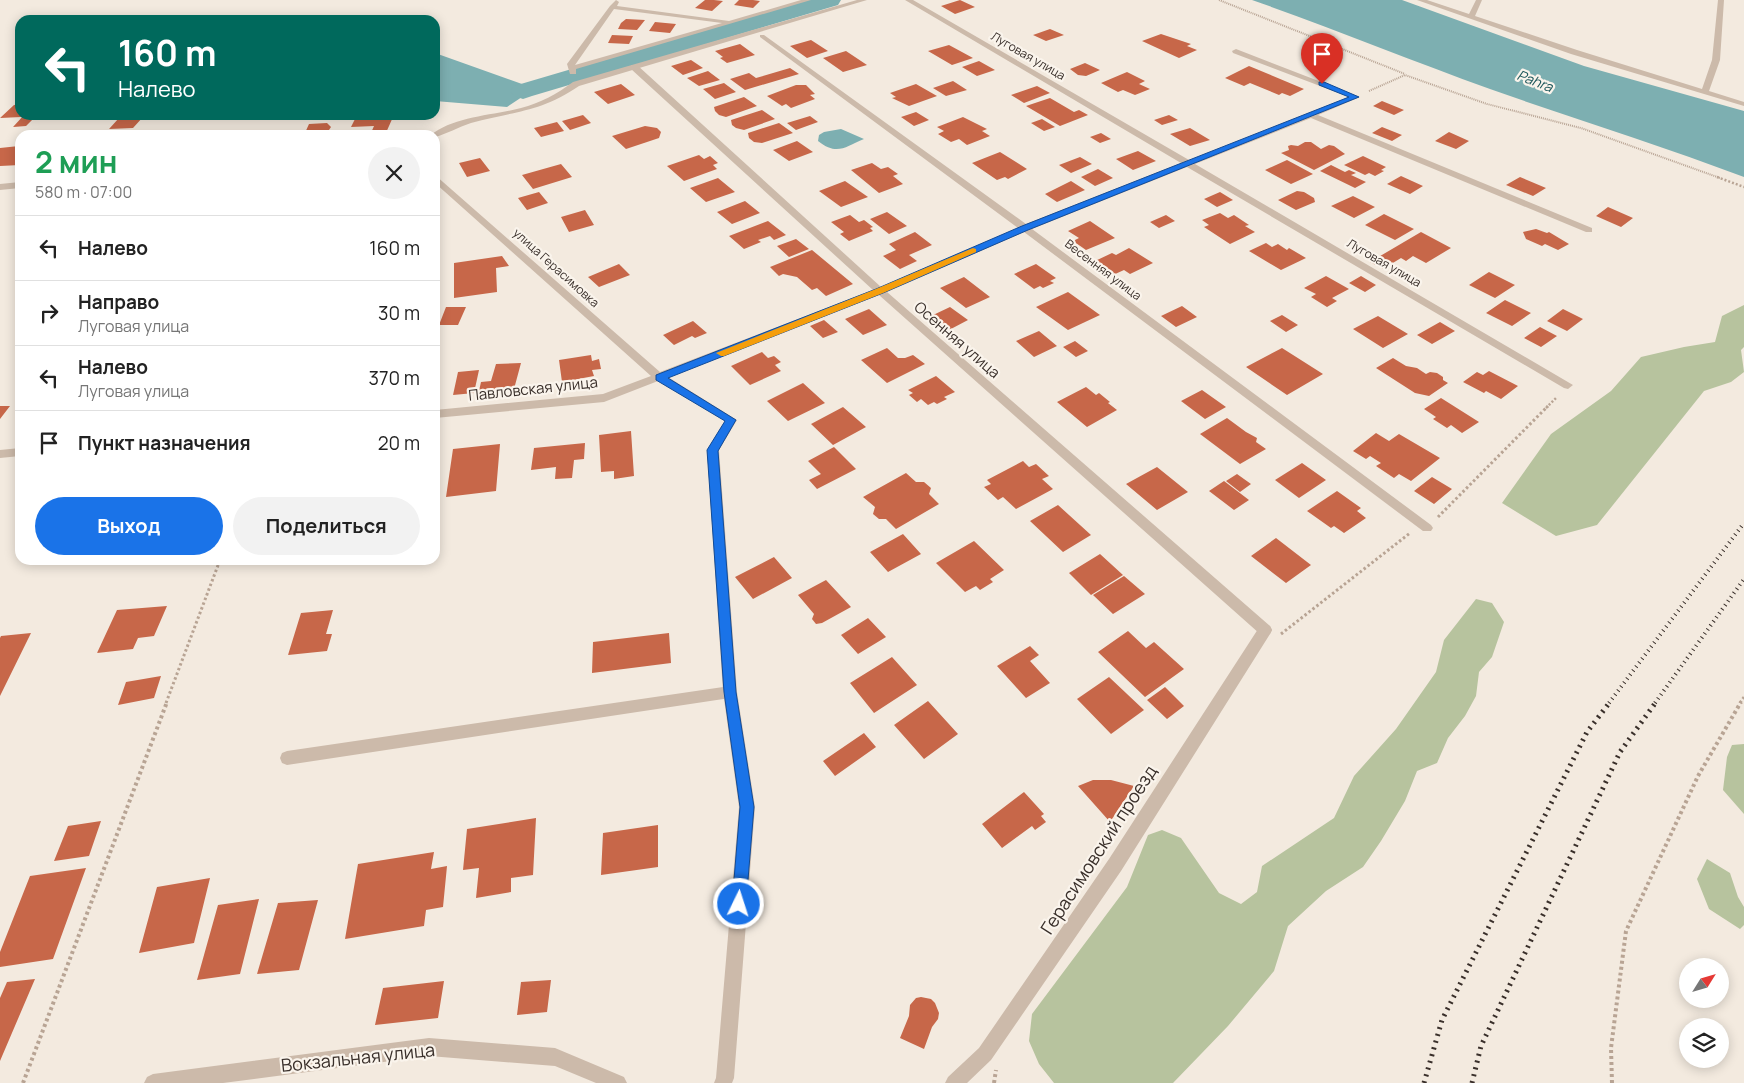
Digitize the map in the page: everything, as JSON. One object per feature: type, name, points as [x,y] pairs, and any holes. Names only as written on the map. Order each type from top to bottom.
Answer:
[{"type":"street","points":[[576,84],[571,64],[618,0]]},
{"type":"street","points":[[572,68],[808,0]]},
{"type":"street","points":[[440,133],[466,121],[519,112],[553,101],[576,84],[864,0]]},
{"type":"street","name":"Луговая улица","points":[[908,0],[1568,385]]},
{"type":"street","points":[[1420,0],[1574,52],[1744,104]]},
{"type":"street","points":[[1470,18],[1479,0]]},
{"type":"street","points":[[1705,92],[1716,60],[1721,0]]},
{"type":"street","points":[[612,7],[733,21]]},
{"type":"street","name":"Весенняя улица","points":[[762,36],[1025,228],[1427,528]]},
{"type":"street","points":[[1236,50],[1356,97]]},
{"type":"street","name":"Осенняя улица","points":[[634,67],[880,291],[1265,630]]},
{"type":"street","points":[[660,377],[880,291],[1025,228],[1356,97]]},
{"type":"street","points":[[1312,115],[1589,230]]},
{"type":"street","name":"улица Герасимовка","points":[[440,182],[660,377],[731,420],[712,450],[730,692]]},
{"type":"street","points":[[0,187],[15,186]]},
{"type":"street","name":"Павловская улица","points":[[440,414],[604,398],[660,377]]},
{"type":"street","points":[[0,454],[15,452]]},
{"type":"street","name":"Герасимовский проезд","points":[[954,1083],[985,1054],[1115,866],[1265,630]]},
{"type":"street","points":[[287,758],[730,692],[747,807],[724,1080]]},
{"type":"street","name":"Вокзальная улица","points":[[153,1083],[429,1047],[555,1057],[618,1083]]},
{"type":"path","points":[[1220,0],[1405,75],[1487,104],[1581,128],[1744,187]]},
{"type":"path","points":[[1356,97],[1405,75]]},
{"type":"path","points":[[23,1083],[218,565]]},
{"type":"path","points":[[1612,1083],[1611,1048],[1626,931],[1698,776],[1744,697]]},
{"type":"green space","points":[[1744,305],[1744,347],[1741,350],[1744,372],[1731,382],[1704,391],[1597,525],[1556,536],[1502,503],[1551,434],[1611,391],[1641,357],[1715,342],[1722,316]]},
{"type":"green space","points":[[1476,599],[1492,603],[1504,622],[1492,657],[1479,672],[1476,696],[1465,716],[1448,738],[1437,763],[1417,771],[1405,801],[1363,867],[1326,891],[1288,926],[1274,971],[1228,1026],[1173,1083],[1054,1083],[1039,1064],[1029,1041],[1032,1014],[1127,887],[1148,835],[1162,830],[1181,838],[1219,893],[1241,904],[1257,892],[1262,866],[1334,818],[1354,776],[1396,729],[1436,672],[1444,640]]},
{"type":"green space","points":[[1744,744],[1744,814],[1723,790],[1727,757],[1732,745]]},
{"type":"green space","points":[[1707,859],[1730,873],[1738,897],[1744,907],[1744,925],[1740,929],[1709,909],[1697,879]]},
{"type":"water","name":"Pahra","points":[[1252,0],[1402,0],[1584,66],[1744,111],[1744,177],[1490,89]]},
{"type":"water","points":[[440,55],[522,84],[522,97],[507,107],[440,101]]},
{"type":"water","points":[[841,129],[864,139],[841,149],[825,146],[818,141],[819,135],[824,132]]},
{"type":"building","points":[[705,0],[723,1],[712,11],[695,8]]},
{"type":"building","points":[[739,0],[760,1],[753,8],[734,5]]},
{"type":"building","points":[[960,0],[975,7],[955,14],[941,6]]},
{"type":"building","points":[[626,19],[645,20],[637,30],[618,29]]},
{"type":"building","points":[[655,22],[676,24],[670,33],[649,31]]},
{"type":"building","points":[[1050,29],[1064,35],[1046,41],[1033,35]]},
{"type":"building","points":[[1161,34],[1191,44],[1187,46],[1197,50],[1179,58],[1142,41]]},
{"type":"building","points":[[612,35],[633,36],[629,44],[608,43]]},
{"type":"building","points":[[811,40],[828,51],[807,58],[790,46]]},
{"type":"building","points":[[740,44],[755,55],[727,63],[715,51]]},
{"type":"building","points":[[949,45],[973,58],[952,65],[928,51]]},
{"type":"building","points":[[846,51],[867,65],[843,72],[823,58]]},
{"type":"building","points":[[691,60],[703,68],[683,75],[671,66]]},
{"type":"building","points":[[979,61],[995,70],[977,76],[962,67]]},
{"type":"building","points":[[1085,63],[1100,70],[1086,76],[1078,75],[1070,69]]},
{"type":"building","points":[[1249,66],[1304,89],[1290,96],[1282,93],[1279,95],[1250,83],[1244,86],[1225,78]]},
{"type":"building","points":[[790,68],[799,74],[745,90],[730,79],[749,73],[756,78]]},
{"type":"building","points":[[708,71],[720,80],[699,86],[687,78]]},
{"type":"building","points":[[1127,72],[1145,81],[1139,84],[1150,89],[1135,95],[1123,90],[1118,92],[1101,83]]},
{"type":"building","points":[[953,81],[967,90],[946,96],[933,88]]},
{"type":"building","points":[[724,83],[736,92],[715,99],[703,89]]},
{"type":"building","points":[[621,84],[635,95],[608,104],[594,92]]},
{"type":"building","points":[[916,84],[937,96],[909,106],[892,98],[896,97],[890,93]]},
{"type":"building","points":[[796,85],[806,85],[815,94],[810,95],[815,99],[791,108],[786,104],[782,106],[767,96]]},
{"type":"building","points":[[1037,86],[1050,93],[1024,103],[1011,95]]},
{"type":"building","points":[[744,97],[757,106],[726,117],[719,115],[715,111],[714,107]]},
{"type":"building","points":[[1050,98],[1074,112],[1079,110],[1088,115],[1060,126],[1026,106]]},
{"type":"building","points":[[1382,101],[1404,110],[1394,115],[1373,106]]},
{"type":"building","points":[[14,105],[15,117],[0,118]]},
{"type":"building","points":[[762,110],[775,119],[744,130],[732,125],[731,120]]},
{"type":"building","points":[[916,112],[929,120],[914,126],[901,117]]},
{"type":"building","points":[[583,115],[591,123],[570,130],[562,121]]},
{"type":"building","points":[[1169,115],[1178,120],[1162,125],[1154,120]]},
{"type":"building","points":[[810,116],[818,122],[796,130],[787,123]]},
{"type":"building","points":[[963,117],[987,129],[982,131],[990,136],[967,145],[959,139],[951,142],[938,134],[944,131],[937,127]]},
{"type":"building","points":[[1042,119],[1055,127],[1044,131],[1031,123]]},
{"type":"building","points":[[19,120],[32,120],[26,126],[13,127]]},
{"type":"building","points":[[117,120],[140,120],[133,128],[109,129]]},
{"type":"building","points":[[354,120],[392,120],[387,130],[372,130],[374,126],[351,127]]},
{"type":"building","points":[[557,122],[564,131],[541,137],[534,128]]},
{"type":"building","points":[[327,123],[331,127],[329,130],[306,130],[309,124]]},
{"type":"building","points":[[779,123],[793,133],[762,143],[754,142],[749,138],[748,133]]},
{"type":"building","points":[[645,126],[657,128],[661,132],[659,138],[626,149],[612,136]]},
{"type":"building","points":[[1382,127],[1402,135],[1392,141],[1372,133]]},
{"type":"building","points":[[1190,128],[1210,140],[1190,146],[1170,134]]},
{"type":"building","points":[[1449,132],[1469,141],[1456,149],[1435,141]]},
{"type":"building","points":[[1101,133],[1111,139],[1100,143],[1090,137]]},
{"type":"building","points":[[797,141],[813,152],[789,161],[773,150]]},
{"type":"building","points":[[1305,142],[1311,142],[1321,149],[1329,145],[1334,146],[1345,154],[1314,170],[1281,153],[1289,150],[1288,146],[1298,146]]},
{"type":"building","points":[[15,146],[15,165],[0,166],[0,148]]},
{"type":"building","points":[[1138,151],[1156,161],[1133,170],[1116,159]]},
{"type":"building","points":[[1000,152],[1027,169],[1008,179],[1005,177],[997,180],[972,163]]},
{"type":"building","points":[[699,155],[704,159],[710,156],[718,163],[713,165],[717,169],[684,181],[667,166]]},
{"type":"building","points":[[1363,156],[1386,167],[1381,170],[1384,171],[1375,176],[1369,173],[1365,175],[1344,165]]},
{"type":"building","points":[[1080,157],[1092,164],[1071,173],[1059,165]]},
{"type":"building","points":[[480,158],[490,171],[467,177],[459,163]]},
{"type":"building","points":[[1287,160],[1313,174],[1291,184],[1265,170]]},
{"type":"building","points":[[872,163],[881,169],[888,167],[898,174],[893,176],[903,184],[879,193],[851,170]]},
{"type":"building","points":[[561,164],[572,177],[533,189],[522,175]]},
{"type":"building","points":[[1331,165],[1345,172],[1349,170],[1356,173],[1351,175],[1366,182],[1355,188],[1320,171]]},
{"type":"building","points":[[1098,169],[1113,178],[1095,186],[1081,177]]},
{"type":"building","points":[[1401,176],[1423,186],[1410,194],[1387,184]]},
{"type":"building","points":[[1520,177],[1546,188],[1533,196],[1506,185]]},
{"type":"building","points":[[718,178],[735,192],[706,202],[690,188]]},
{"type":"building","points":[[845,181],[868,197],[841,207],[819,191]]},
{"type":"building","points":[[1071,181],[1085,190],[1057,202],[1045,194]]},
{"type":"building","points":[[1297,191],[1304,192],[1314,198],[1315,202],[1296,210],[1278,200]]},
{"type":"building","points":[[539,192],[548,203],[527,210],[518,198]]},
{"type":"building","points":[[1220,192],[1233,200],[1217,207],[1204,199]]},
{"type":"building","points":[[1353,196],[1375,207],[1354,218],[1331,206]]},
{"type":"building","points":[[745,201],[760,213],[732,224],[717,212]]},
{"type":"building","points":[[1608,207],[1633,218],[1621,227],[1596,216]]},
{"type":"building","points":[[585,210],[594,225],[569,232],[561,217]]},
{"type":"building","points":[[887,212],[907,226],[889,234],[870,219]]},
{"type":"building","points":[[1220,213],[1228,218],[1234,215],[1249,225],[1245,226],[1255,232],[1230,244],[1204,227],[1209,225],[1202,220]]},
{"type":"building","points":[[1384,214],[1414,229],[1395,240],[1365,225]]},
{"type":"building","points":[[850,215],[859,222],[864,220],[873,227],[870,228],[873,231],[849,241],[840,234],[844,232],[831,222]]},
{"type":"building","points":[[1166,215],[1175,221],[1159,228],[1150,222]]},
{"type":"building","points":[[768,221],[786,235],[774,240],[770,236],[758,240],[761,242],[744,249],[729,236]]},
{"type":"building","points":[[1090,221],[1115,238],[1086,250],[1073,241],[1079,238],[1068,231]]},
{"type":"building","points":[[1536,229],[1549,232],[1569,244],[1558,250],[1526,239],[1523,232]]},
{"type":"building","points":[[915,232],[932,245],[909,255],[917,261],[900,269],[883,256],[896,250],[889,244]]},
{"type":"building","points":[[1421,232],[1451,248],[1426,263],[1413,256],[1406,261],[1401,258],[1383,269],[1370,262]]},
{"type":"building","points":[[796,239],[809,249],[789,257],[777,246]]},
{"type":"building","points":[[1266,243],[1272,247],[1278,244],[1287,250],[1289,248],[1306,258],[1281,270],[1249,251]]},
{"type":"building","points":[[1129,248],[1153,263],[1130,274],[1124,270],[1113,275],[1093,262],[1112,253],[1116,255]]},
{"type":"building","points":[[812,250],[853,284],[826,296],[817,288],[812,290],[797,277],[783,274],[779,276],[770,267]]},
{"type":"building","points":[[502,256],[509,266],[496,268],[497,292],[454,298],[454,263]]},
{"type":"building","points":[[619,264],[630,275],[599,287],[588,277]]},
{"type":"building","points":[[1036,264],[1056,278],[1050,281],[1054,283],[1043,288],[1040,286],[1034,289],[1014,274]]},
{"type":"building","points":[[1489,272],[1515,285],[1495,298],[1469,285]]},
{"type":"building","points":[[1326,276],[1349,289],[1332,298],[1337,301],[1327,307],[1311,297],[1316,294],[1304,288]]},
{"type":"building","points":[[1361,276],[1376,285],[1365,292],[1349,283]]},
{"type":"building","points":[[964,277],[990,297],[966,308],[940,288]]},
{"type":"building","points":[[1068,292],[1100,315],[1068,330],[1036,307]]},
{"type":"building","points":[[1505,300],[1531,313],[1512,326],[1486,313]]},
{"type":"building","points":[[1182,306],[1197,317],[1176,327],[1161,316]]},
{"type":"building","points":[[446,307],[466,307],[458,325],[440,325]]},
{"type":"building","points":[[950,307],[968,320],[949,330],[931,316]]},
{"type":"building","points":[[869,309],[887,325],[863,335],[845,319]]},
{"type":"building","points":[[1563,309],[1583,319],[1567,331],[1547,321]]},
{"type":"building","points":[[1282,315],[1298,325],[1286,332],[1270,321]]},
{"type":"building","points":[[1378,316],[1408,334],[1383,348],[1353,329]]},
{"type":"building","points":[[824,320],[838,332],[823,338],[810,326]]},
{"type":"building","points":[[693,321],[707,333],[695,338],[692,336],[674,345],[663,335]]},
{"type":"building","points":[[1440,322],[1455,331],[1432,344],[1417,335]]},
{"type":"building","points":[[1540,327],[1557,336],[1541,347],[1524,338]]},
{"type":"building","points":[[1039,331],[1057,346],[1034,357],[1016,341]]},
{"type":"building","points":[[1075,341],[1088,351],[1076,357],[1063,347]]},
{"type":"building","points":[[887,348],[898,358],[913,355],[925,364],[887,383],[861,360]]},
{"type":"building","points":[[1282,348],[1323,374],[1287,395],[1246,367]]},
{"type":"building","points":[[762,352],[768,358],[774,356],[781,362],[775,365],[781,371],[750,385],[731,366]]},
{"type":"building","points":[[591,355],[592,361],[599,359],[601,369],[592,370],[594,376],[562,382],[559,360]]},
{"type":"building","points":[[1393,358],[1406,366],[1417,368],[1426,374],[1430,372],[1437,373],[1448,383],[1429,396],[1415,393],[1376,368]]},
{"type":"building","points":[[521,363],[514,389],[479,391],[481,382],[491,381],[496,364]]},
{"type":"building","points":[[479,370],[474,393],[453,395],[458,372]]},
{"type":"building","points":[[1489,371],[1518,386],[1501,399],[1463,382],[1477,372],[1483,375]]},
{"type":"building","points":[[936,376],[955,392],[944,397],[947,399],[937,404],[934,402],[928,405],[921,399],[917,402],[909,395],[913,393],[908,390]]},
{"type":"building","points":[[803,383],[825,403],[788,421],[767,401]]},
{"type":"building","points":[[1086,387],[1096,395],[1099,393],[1117,410],[1087,427],[1057,402]]},
{"type":"building","points":[[1202,390],[1226,407],[1205,419],[1181,401]]},
{"type":"building","points":[[1441,398],[1479,422],[1462,433],[1451,425],[1447,428],[1433,419],[1436,417],[1424,409]]},
{"type":"building","points":[[0,406],[10,406],[0,419]]},
{"type":"building","points":[[843,407],[866,427],[833,445],[811,424]]},
{"type":"building","points":[[1227,418],[1257,438],[1256,442],[1266,449],[1240,464],[1200,434]]},
{"type":"building","points":[[631,431],[634,476],[614,479],[614,471],[601,472],[599,435]]},
{"type":"building","points":[[1376,433],[1389,441],[1399,434],[1440,458],[1411,481],[1399,474],[1394,478],[1376,466],[1381,463],[1370,456],[1366,459],[1353,451]]},
{"type":"building","points":[[585,443],[584,459],[574,460],[572,478],[555,479],[556,467],[531,470],[534,448]]},
{"type":"building","points":[[500,444],[496,491],[446,497],[453,449]]},
{"type":"building","points":[[834,447],[856,469],[817,489],[809,480],[821,474],[808,461]]},
{"type":"building","points":[[1023,461],[1029,467],[1036,464],[1049,476],[1042,479],[1053,489],[1016,509],[1003,497],[998,500],[984,487],[991,484],[987,480]]},
{"type":"building","points":[[1302,463],[1326,480],[1299,498],[1275,480]]},
{"type":"building","points":[[1157,467],[1188,492],[1157,510],[1126,484]]},
{"type":"building","points":[[906,473],[916,482],[924,482],[931,488],[929,494],[939,504],[896,529],[886,519],[879,519],[873,514],[875,507],[863,497]]},
{"type":"building","points":[[1237,474],[1251,484],[1240,492],[1226,481]]},
{"type":"building","points":[[1432,477],[1452,489],[1434,504],[1414,491]]},
{"type":"building","points":[[1224,481],[1249,500],[1234,510],[1209,491]]},
{"type":"building","points":[[1337,491],[1361,508],[1357,511],[1366,518],[1344,533],[1334,526],[1331,528],[1307,511]]},
{"type":"building","points":[[1058,505],[1091,535],[1063,552],[1030,521]]},
{"type":"building","points":[[903,534],[921,554],[888,572],[870,552]]},
{"type":"building","points":[[1276,538],[1311,565],[1286,583],[1251,556]]},
{"type":"building","points":[[974,541],[1004,570],[990,579],[993,582],[980,590],[976,586],[965,592],[936,563]]},
{"type":"building","points":[[1100,554],[1123,575],[1091,595],[1069,573]]},
{"type":"building","points":[[774,557],[792,578],[753,599],[735,577]]},
{"type":"building","points":[[1124,576],[1145,594],[1113,614],[1093,595]]},
{"type":"building","points":[[826,580],[851,607],[822,623],[816,624],[812,619],[814,614],[798,595]]},
{"type":"building","points":[[167,606],[154,636],[138,638],[133,649],[97,653],[117,610]]},
{"type":"building","points":[[333,610],[326,634],[332,634],[327,651],[288,655],[301,613]]},
{"type":"building","points":[[868,618],[886,637],[858,654],[841,635]]},
{"type":"building","points":[[1128,631],[1146,648],[1154,642],[1184,669],[1145,697],[1098,652]]},
{"type":"building","points":[[31,633],[0,696],[0,638],[1,636]]},
{"type":"building","points":[[669,633],[671,663],[592,673],[593,642]]},
{"type":"building","points":[[1030,646],[1039,655],[1030,661],[1050,683],[1026,698],[997,666]]},
{"type":"building","points":[[892,657],[917,685],[874,713],[850,683]]},
{"type":"building","points":[[161,676],[154,698],[118,705],[126,682]]},
{"type":"building","points":[[1109,677],[1144,710],[1111,734],[1077,699]]},
{"type":"building","points":[[1165,687],[1184,706],[1167,719],[1147,700]]},
{"type":"building","points":[[928,701],[958,734],[924,759],[894,725]]},
{"type":"building","points":[[864,733],[876,747],[835,776],[823,761]]},
{"type":"building","points":[[1093,780],[1111,780],[1134,786],[1110,822],[1078,786]]},
{"type":"building","points":[[1024,792],[1044,814],[1041,816],[1046,822],[1035,830],[1032,826],[1002,848],[982,824]]},
{"type":"building","points":[[536,818],[533,875],[511,878],[511,892],[476,898],[479,868],[463,870],[467,829]]},
{"type":"building","points":[[101,821],[89,856],[54,861],[68,826]]},
{"type":"building","points":[[658,825],[658,867],[601,875],[603,833]]},
{"type":"building","points":[[434,852],[431,869],[447,866],[443,907],[426,910],[424,926],[345,939],[358,864]]},
{"type":"building","points":[[86,868],[53,959],[0,967],[0,952],[30,876]]},
{"type":"building","points":[[210,878],[194,943],[139,953],[157,887]]},
{"type":"building","points":[[259,899],[240,974],[197,980],[218,905]]},
{"type":"building","points":[[318,900],[299,970],[257,974],[278,903]]},
{"type":"building","points":[[35,979],[0,1061],[0,998],[7,982]]},
{"type":"building","points":[[551,980],[547,1012],[517,1015],[521,982]]},
{"type":"building","points":[[444,981],[438,1018],[375,1025],[383,988]]},
{"type":"building","points":[[916,998],[931,999],[939,1013],[924,1049],[900,1038],[909,1016],[910,1005]]},
{"type":"waterway","points":[[523,91],[830,0]]},
{"type":"railway","points":[[1609,703],[1744,523]]},
{"type":"railway","points":[[1655,703],[1744,579]]},
{"type":"railway","points":[[1424,1083],[1442,1020],[1587,732],[1610,702]]},
{"type":"railway","points":[[1472,1083],[1481,1046],[1620,752],[1656,702]]},
{"type":"slow traffic","points":[[721,353],[880,291],[973,251]]},
{"type":"route","points":[[739,904],[747,807],[730,692],[712,450],[731,420],[660,377],[880,291],[1025,228],[1356,97],[1322,84]]}]
